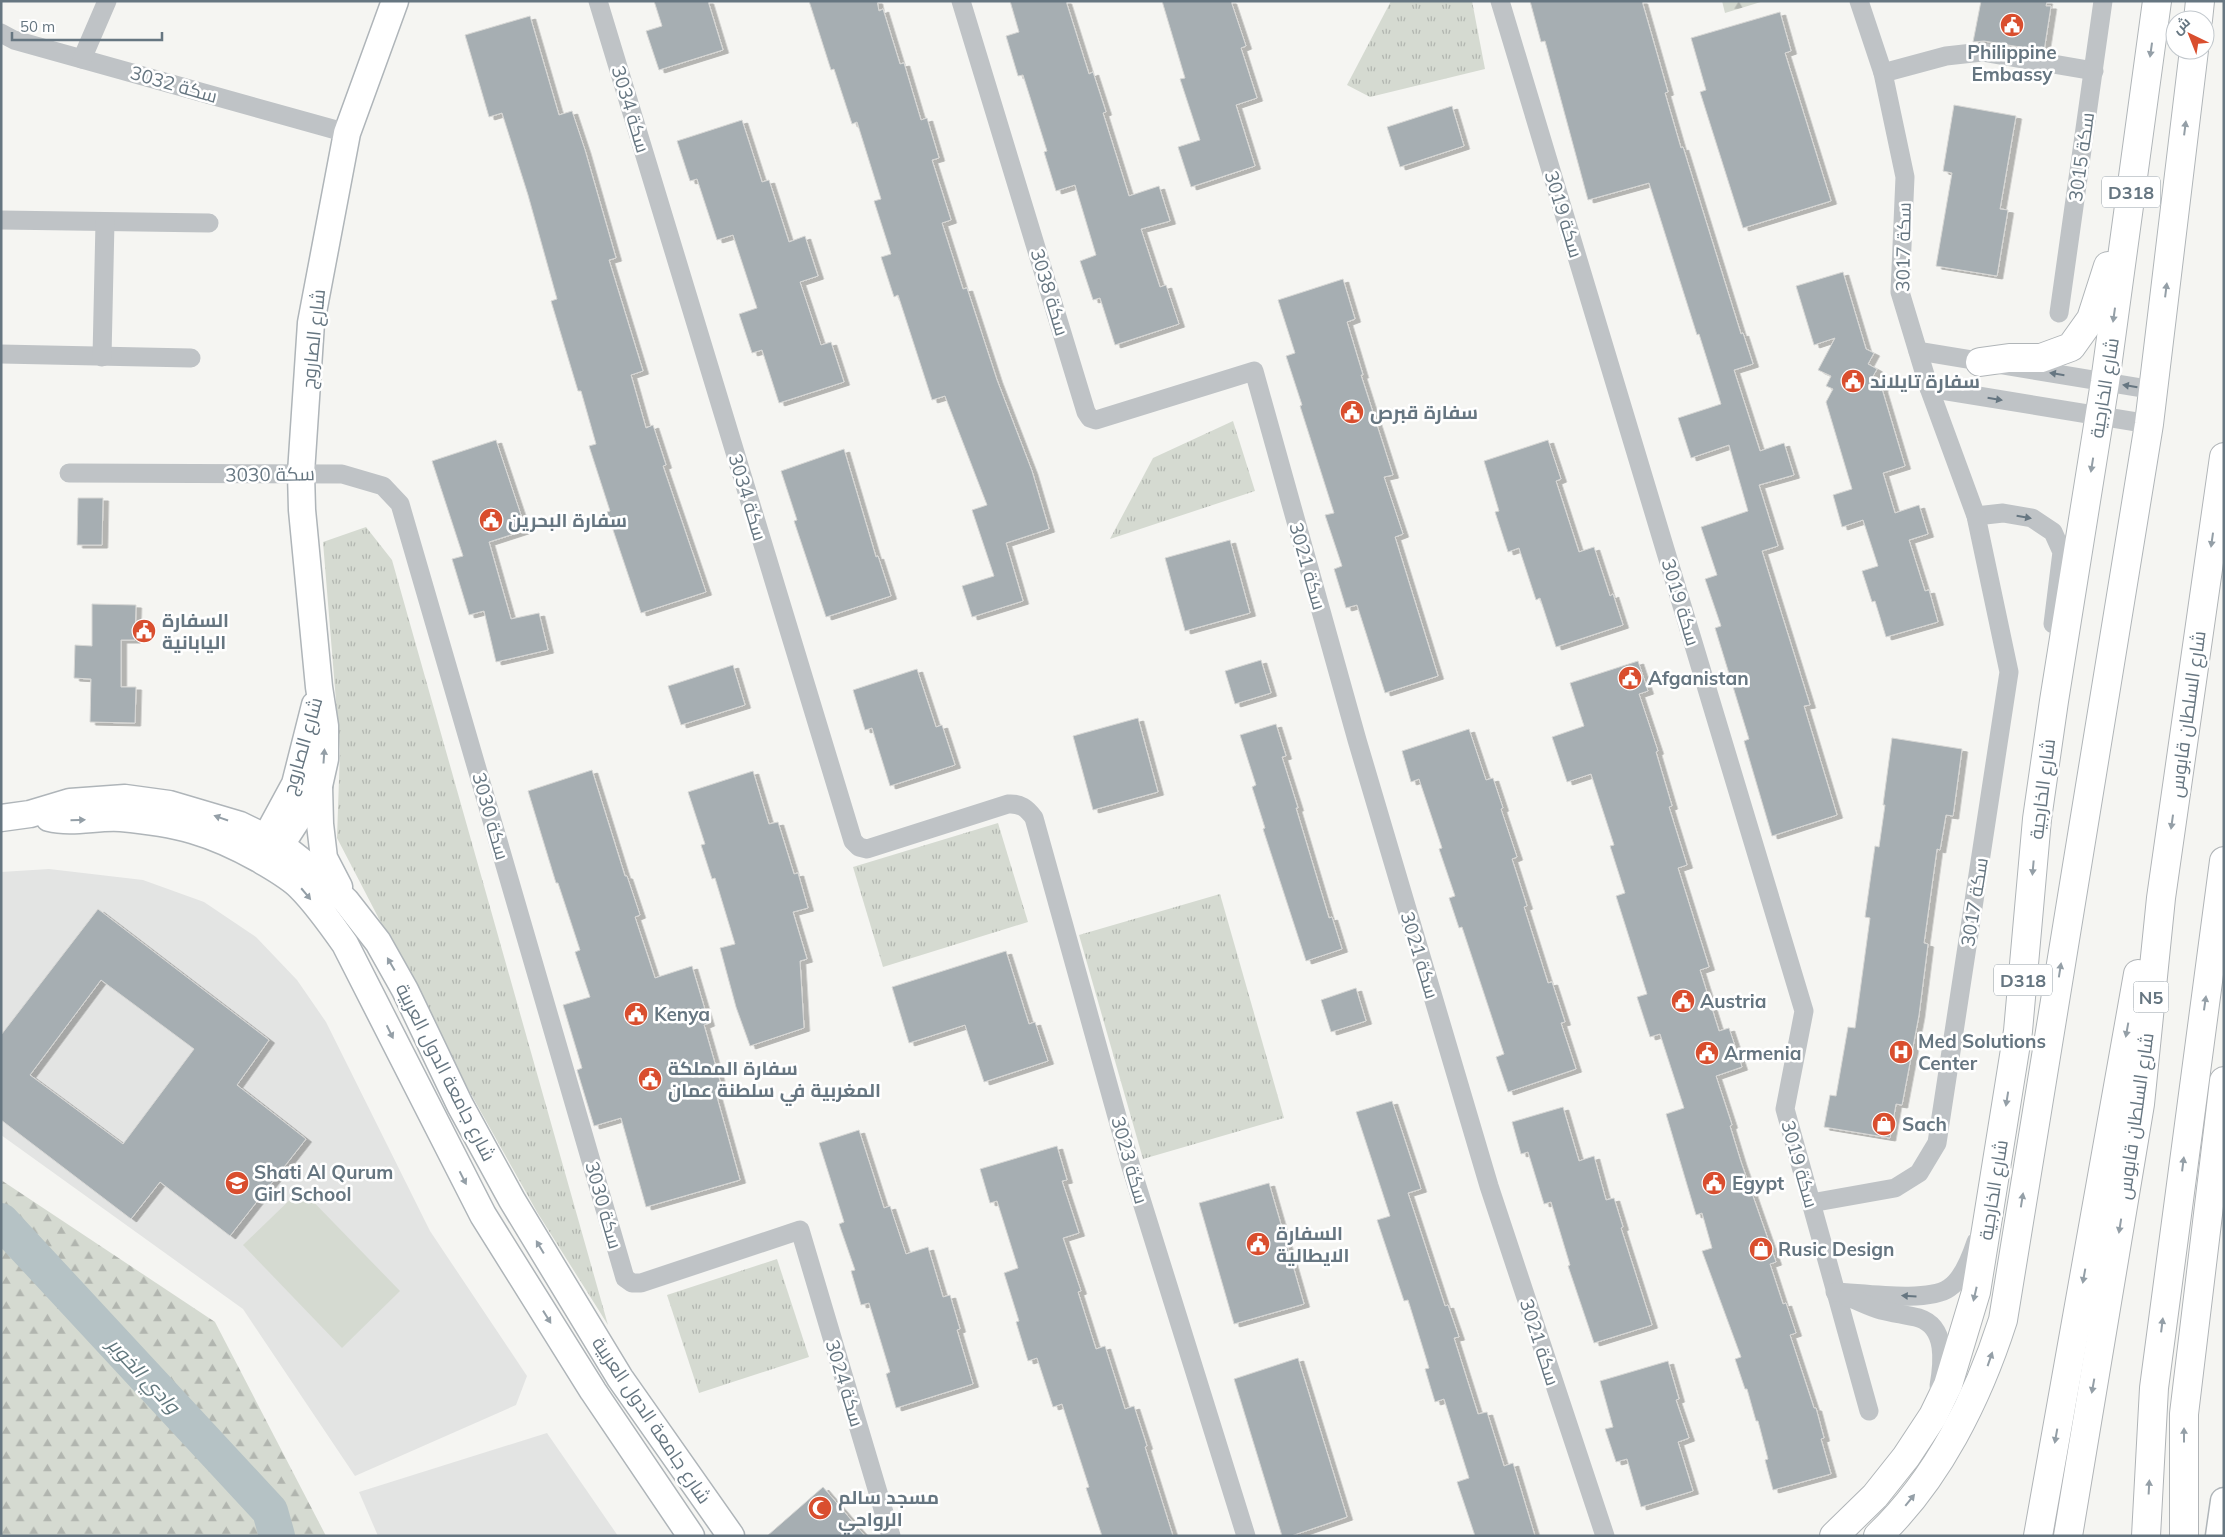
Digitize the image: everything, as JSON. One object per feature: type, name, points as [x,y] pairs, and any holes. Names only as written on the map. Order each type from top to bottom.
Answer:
[{"type":"main road","name":"شارع الصاروج","points":[[267,851],[319,786],[325,759],[325,726],[319,687],[302,510],[301,474],[311,323],[347,133],[395,1]]},
{"type":"main road","name":"شارع الخارجية","points":[[1834,1536],[1875,1496],[1906,1457],[1932,1416],[1948,1386],[1976,1292],[2018,1031],[2037,820],[2105,382],[2157,1]]},
{"type":"main road","name":"شارع الخارجية","points":[[1878,1536],[1913,1497],[1947,1447],[1989,1363],[2003,1320],[2149,424],[2193,60]]},
{"type":"main road","points":[[1980,362],[2009,358],[2040,358],[2071,346],[2091,319],[2131,190]]},
{"type":"main road","name":"شارع السلطان قابوس","points":[[2068,1536],[2140,1104],[2161,898],[2224,457]]},
{"type":"main road","name":"شارع الصاروج","points":[[267,851],[296,784],[319,687]]},
{"type":"main road","points":[[319,786],[320,824],[324,858],[346,901]]},
{"type":"main road","name":"شارع جامعة الدول العربية","points":[[1,818],[30,814],[70,802],[125,798],[169,804],[206,814],[267,851],[314,871],[346,901],[383,950],[405,990],[460,1105],[512,1200],[620,1378],[731,1536]]},
{"type":"main road","name":"شارع جامعة الدول العربية","points":[[267,851],[299,885],[345,944],[483,1215],[593,1391],[691,1536]]},
{"type":"main road","points":[[2146,1536],[2154,1388],[2224,861]]},
{"type":"main road","points":[[2038,1536],[2135,982],[2161,898]]},
{"type":"main road","points":[[2184,1536],[2184,1414],[2224,1081]]},
{"type":"main road","points":[[2196,1321],[2224,1226]]},
{"type":"main road","points":[[2219,1536],[2224,1501]]},
{"type":"street","points":[[82,59],[108,1]]},
{"type":"street","name":"سكة 3034","points":[[598,1],[853,841],[859,847],[867,849],[1001,806]]},
{"type":"street","name":"سكة 3038","points":[[961,1],[1086,412],[1090,418],[1096,420],[1254,371]]},
{"type":"street","name":"سكة 3019","points":[[1500,1],[1804,1011],[1785,1109],[1869,1411]]},
{"type":"street","name":"سكة 3017","points":[[1811,1202],[1895,1188],[1919,1172],[1937,1143],[2009,672],[1976,516],[1929,388],[1900,292],[1905,177],[1882,73],[1859,1]]},
{"type":"street","name":"سكة 3015","points":[[2059,313],[2103,1]]},
{"type":"street","name":"سكة 3032","points":[[1,33],[14,40],[347,133]]},
{"type":"street","points":[[1882,73],[1946,56],[1982,52],[2094,70]]},
{"type":"street","points":[[1,220],[209,223]]},
{"type":"street","points":[[102,357],[105,222]]},
{"type":"street","points":[[1918,351],[2154,390]]},
{"type":"street","points":[[1,354],[191,358]]},
{"type":"street","name":"سكة 3021","points":[[1254,371],[1357,740],[1489,1186],[1604,1535]]},
{"type":"street","points":[[1929,388],[2149,424]]},
{"type":"street","name":"سكة 3030","points":[[69,473],[342,474],[383,486],[400,504],[625,1278],[632,1283],[641,1283],[800,1230]]},
{"type":"street","points":[[1976,516],[2002,513],[2032,518],[2053,532],[2062,552],[2052,636],[2054,701]]},
{"type":"street","name":"سكة 3023","points":[[1001,806],[1020,805],[1026,808],[1034,818],[1131,1167],[1246,1536]]},
{"type":"street","points":[[1835,1292],[1916,1296],[1934,1294],[1950,1288],[1961,1275],[1972,1255],[1991,1204]]},
{"type":"street","name":"سكة 3024","points":[[800,1230],[891,1536]]},
{"type":"street","points":[[1835,1292],[1878,1309],[1920,1319],[1932,1325],[1939,1335],[1941,1347],[1940,1378],[1932,1416]]},
{"type":"shaded area","name":"Shati Al Qurum Girl School","points":[[49,869],[143,880],[204,902],[256,937],[297,980],[326,1022],[430,1231],[527,1376],[516,1405],[355,1476],[243,1309],[1,1135],[1,872]]},
{"type":"shaded area","points":[[547,1433],[618,1536],[378,1536],[359,1492]]},
{"type":"green space","points":[[1391,1],[1472,1],[1485,69],[1370,97],[1347,85]]},
{"type":"green space","points":[[1722,1],[1764,1],[1725,13]]},
{"type":"green space","points":[[1233,421],[1255,491],[1110,539],[1153,458]]},
{"type":"green space","points":[[366,527],[392,560],[608,1325],[537,1212],[458,1071],[337,838],[340,750],[323,542]]},
{"type":"green space","points":[[998,823],[1028,922],[883,967],[853,867]]},
{"type":"green space","points":[[1220,894],[1284,1118],[1143,1159],[1079,935]]},
{"type":"green space","points":[[1,1180],[215,1322],[326,1536],[1,1536]]},
{"type":"green space","points":[[301,1189],[400,1291],[342,1348],[243,1245]]},
{"type":"green space","points":[[777,1259],[809,1357],[699,1393],[667,1295]]},
{"type":"building","points":[[654,1],[708,1],[723,50],[659,70],[646,31],[662,26]]},
{"type":"building","points":[[809,1],[877,1],[879,11],[883,9],[900,64],[904,63],[921,120],[927,118],[939,158],[932,160],[951,220],[942,223],[963,289],[967,288],[997,380],[1032,471],[1049,529],[1006,543],[1023,601],[972,617],[962,586],[994,576],[972,510],[987,505],[945,396],[932,400],[898,295],[894,297],[881,257],[891,254],[874,201],[881,199],[857,122],[852,124],[834,69],[831,70]]},
{"type":"building","points":[[1010,1],[1066,1],[1089,74],[1093,72],[1106,112],[1103,113],[1129,196],[1159,186],[1170,221],[1141,229],[1160,287],[1166,285],[1179,324],[1115,345],[1100,298],[1093,300],[1080,261],[1096,255],[1075,185],[1056,191],[1044,152],[1047,151],[1023,75],[1018,76],[1006,36],[1019,32]]},
{"type":"building","points":[[1162,1],[1231,1],[1246,46],[1241,48],[1257,98],[1236,105],[1255,166],[1191,187],[1178,147],[1200,140],[1180,79],[1185,78]]},
{"type":"building","points":[[1530,1],[1642,1],[1668,92],[1665,93],[1681,148],[1683,147],[1741,334],[1743,333],[1753,364],[1734,370],[1760,451],[1784,443],[1794,475],[1759,485],[1778,546],[1762,551],[1810,705],[1804,706],[1837,815],[1772,836],[1744,741],[1749,739],[1715,628],[1721,626],[1705,579],[1717,575],[1701,527],[1748,511],[1729,445],[1691,458],[1678,418],[1721,404],[1649,183],[1588,200],[1545,41],[1541,42]]},
{"type":"building","name":"Philippine Embassy","points":[[1981,1],[2047,1],[2046,6],[2051,6],[2044,51],[1984,41],[1973,42]]},
{"type":"building","points":[[1780,12],[1791,51],[1785,53],[1831,201],[1743,228],[1700,92],[1706,90],[1691,38]]},
{"type":"building","points":[[530,16],[559,115],[572,111],[585,150],[616,258],[609,260],[643,371],[631,375],[646,428],[653,425],[666,465],[663,466],[706,592],[641,613],[607,512],[610,511],[589,446],[596,444],[581,391],[578,391],[551,301],[557,299],[528,195],[502,113],[489,117],[465,35]]},
{"type":"building","points":[[1954,105],[2016,116],[2000,209],[2008,210],[1997,276],[1936,266],[1952,173],[1943,171]]},
{"type":"building","points":[[1452,106],[1464,146],[1400,167],[1387,127]]},
{"type":"building","points":[[742,120],[762,182],[769,180],[789,242],[805,236],[818,276],[800,282],[821,345],[831,342],[844,382],[779,403],[762,350],[752,353],[739,314],[757,308],[733,235],[717,240],[697,179],[690,181],[677,141]]},
{"type":"building","points":[[1843,272],[1866,349],[1874,353],[1868,364],[1877,369],[1872,378],[1884,384],[1882,389],[1905,466],[1883,473],[1895,513],[1919,505],[1928,534],[1909,540],[1925,591],[1929,590],[1938,622],[1886,637],[1875,601],[1872,602],[1862,571],[1878,566],[1863,520],[1842,527],[1833,495],[1852,489],[1826,402],[1833,389],[1826,386],[1831,376],[1818,370],[1835,338],[1814,345],[1796,286]]},
{"type":"building","points":[[1343,279],[1355,319],[1347,322],[1363,375],[1361,375],[1393,475],[1384,477],[1403,534],[1395,537],[1438,676],[1385,693],[1357,605],[1346,608],[1334,569],[1342,566],[1325,515],[1334,513],[1286,356],[1295,353],[1278,300]]},
{"type":"building","points":[[496,440],[526,530],[489,542],[511,619],[539,613],[548,650],[496,662],[484,611],[469,615],[452,559],[463,556],[432,461]]},
{"type":"building","points":[[1548,440],[1561,479],[1556,481],[1579,552],[1594,547],[1610,596],[1613,594],[1623,625],[1556,647],[1540,598],[1536,600],[1519,548],[1508,552],[1495,512],[1499,511],[1484,461]]},
{"type":"building","points":[[844,449],[876,557],[878,556],[891,596],[826,617],[794,521],[797,520],[781,471]]},
{"type":"building","points":[[78,498],[103,498],[102,545],[77,545]]},
{"type":"building","points":[[1230,540],[1250,613],[1185,631],[1165,558]]},
{"type":"building","points":[[92,604],[136,605],[135,640],[121,640],[121,687],[136,687],[135,723],[90,722],[91,679],[74,678],[75,645],[92,646]]},
{"type":"building","points":[[1261,660],[1271,693],[1235,704],[1225,671]]},
{"type":"building","points":[[1638,661],[1648,691],[1639,694],[1658,751],[1656,752],[1672,806],[1669,807],[1687,865],[1678,868],[1709,967],[1700,970],[1719,1031],[1729,1028],[1742,1067],[1716,1076],[1732,1125],[1730,1126],[1741,1162],[1776,1262],[1770,1264],[1783,1304],[1786,1303],[1796,1333],[1790,1335],[1814,1408],[1816,1408],[1824,1438],[1821,1439],[1831,1474],[1773,1490],[1765,1460],[1768,1459],[1758,1421],[1756,1421],[1747,1389],[1745,1389],[1735,1359],[1741,1357],[1702,1251],[1712,1248],[1702,1213],[1696,1215],[1666,1114],[1684,1108],[1660,1034],[1650,1037],[1637,997],[1647,994],[1616,896],[1625,893],[1610,846],[1614,845],[1591,774],[1567,782],[1552,737],[1584,726],[1570,683]]},
{"type":"building","points":[[733,665],[745,705],[681,725],[668,686]]},
{"type":"building","points":[[917,669],[936,727],[942,725],[955,765],[890,786],[872,728],[865,730],[853,690]]},
{"type":"building","points":[[1138,718],[1158,792],[1093,810],[1073,736]]},
{"type":"building","points":[[1276,724],[1286,756],[1282,757],[1298,808],[1296,808],[1329,918],[1332,917],[1342,949],[1306,961],[1263,829],[1265,828],[1252,787],[1256,785],[1240,735]]},
{"type":"building","points":[[1469,729],[1486,780],[1493,778],[1503,808],[1501,809],[1517,857],[1512,859],[1527,906],[1524,907],[1548,983],[1552,982],[1565,1022],[1561,1023],[1576,1069],[1508,1092],[1496,1057],[1504,1054],[1462,927],[1459,928],[1449,898],[1455,896],[1439,849],[1442,848],[1419,779],[1411,782],[1402,751]]},
{"type":"building","points":[[1892,738],[1962,749],[1953,816],[1946,815],[1940,850],[1937,849],[1924,943],[1928,944],[1919,1015],[1902,1105],[1896,1104],[1890,1138],[1824,1127],[1830,1095],[1836,1096],[1848,1027],[1855,1028],[1870,918],[1865,917],[1875,846],[1879,847]]},
{"type":"building","points":[[592,770],[625,876],[627,876],[640,915],[635,917],[655,978],[692,966],[709,1023],[704,1025],[722,1088],[715,1090],[740,1180],[646,1207],[621,1118],[594,1126],[577,1070],[582,1068],[563,1005],[590,997],[575,952],[580,950],[558,883],[556,883],[528,791]]},
{"type":"building","points":[[753,771],[769,824],[778,822],[794,874],[798,873],[808,908],[793,912],[807,959],[800,961],[804,1028],[750,1046],[736,1007],[720,948],[735,944],[715,878],[712,879],[701,845],[705,844],[688,792]]},
{"type":"building","points":[[98,909],[269,1040],[237,1085],[306,1139],[230,1236],[160,1182],[131,1219],[1,1120],[1,1035]],"holes":[[[101,980],[194,1049],[123,1144],[30,1075]]]},
{"type":"building","points":[[1006,951],[1029,1024],[1035,1022],[1048,1061],[984,1082],[965,1025],[909,1043],[892,987]]},
{"type":"building","points":[[1356,988],[1366,1021],[1331,1032],[1321,1000]]},
{"type":"building","points":[[1392,1101],[1421,1189],[1408,1193],[1445,1306],[1448,1305],[1459,1337],[1454,1338],[1478,1414],[1487,1412],[1504,1466],[1513,1463],[1535,1536],[1475,1536],[1457,1482],[1469,1478],[1444,1399],[1435,1402],[1425,1369],[1429,1368],[1408,1300],[1404,1301],[1377,1220],[1390,1216],[1356,1112]]},
{"type":"building","points":[[1563,1107],[1579,1161],[1594,1156],[1606,1200],[1614,1198],[1623,1227],[1621,1228],[1652,1325],[1594,1343],[1568,1266],[1570,1265],[1551,1202],[1544,1204],[1528,1152],[1521,1154],[1512,1122]]},
{"type":"building","points":[[859,1130],[884,1208],[890,1206],[906,1254],[928,1247],[943,1297],[950,1295],[960,1329],[957,1330],[973,1384],[896,1408],[886,1374],[890,1372],[869,1303],[861,1305],[851,1271],[855,1270],[839,1224],[844,1222],[819,1143]]},
{"type":"building","points":[[1057,1146],[1067,1180],[1062,1181],[1079,1233],[1063,1238],[1081,1291],[1078,1292],[1096,1349],[1105,1346],[1125,1409],[1134,1406],[1173,1536],[1102,1536],[1086,1488],[1089,1487],[1062,1404],[1053,1407],[1037,1358],[1028,1361],[1016,1322],[1019,1321],[1004,1273],[1018,1268],[997,1201],[990,1203],[980,1169]]},
{"type":"building","points":[[1269,1183],[1304,1304],[1234,1324],[1199,1203]]},
{"type":"building","points":[[1298,1358],[1347,1517],[1291,1536],[1282,1536],[1234,1379]]},
{"type":"building","points":[[1668,1361],[1679,1399],[1676,1400],[1689,1438],[1678,1442],[1693,1491],[1641,1507],[1627,1459],[1616,1462],[1605,1429],[1613,1427],[1600,1381]]},
{"type":"building","name":"مسجد سالم الرواحي","points":[[823,1487],[865,1536],[767,1536]]},
{"type":"waterway","name":"وادي الخوير","points":[[1,1221],[270,1511],[277,1536]]},
{"type":"place","name":"Philippine Embassy","points":[[2012,25]]},
{"type":"place","name":"سفارة تايلاند","points":[[1853,381]]},
{"type":"place","name":"سفارة قبرص","points":[[1352,412]]},
{"type":"place","name":"سفارة البحرين","points":[[491,520]]},
{"type":"place","name":"السفارة اليابانية","points":[[144,631]]},
{"type":"place","name":"Afganistan","points":[[1630,678]]},
{"type":"place","name":"Austria","points":[[1683,1001]]},
{"type":"place","name":"Kenya","points":[[636,1014]]},
{"type":"place","name":"Med Solutions Center","points":[[1901,1052]]},
{"type":"place","name":"Armenia","points":[[1707,1053]]},
{"type":"place","name":"سفارة المملكة المغربية في سلطنة عمان","points":[[650,1079]]},
{"type":"place","name":"Sach","points":[[1884,1124]]},
{"type":"place","name":"Shati Al Qurum Girl School","points":[[237,1183]]},
{"type":"place","name":"Egypt","points":[[1714,1183]]},
{"type":"place","name":"السفارة الايطالية","points":[[1258,1244]]},
{"type":"place","name":"Rusic Design","points":[[1761,1249]]},
{"type":"place","name":"مسجد سالم الرواحي","points":[[820,1508]]}]
